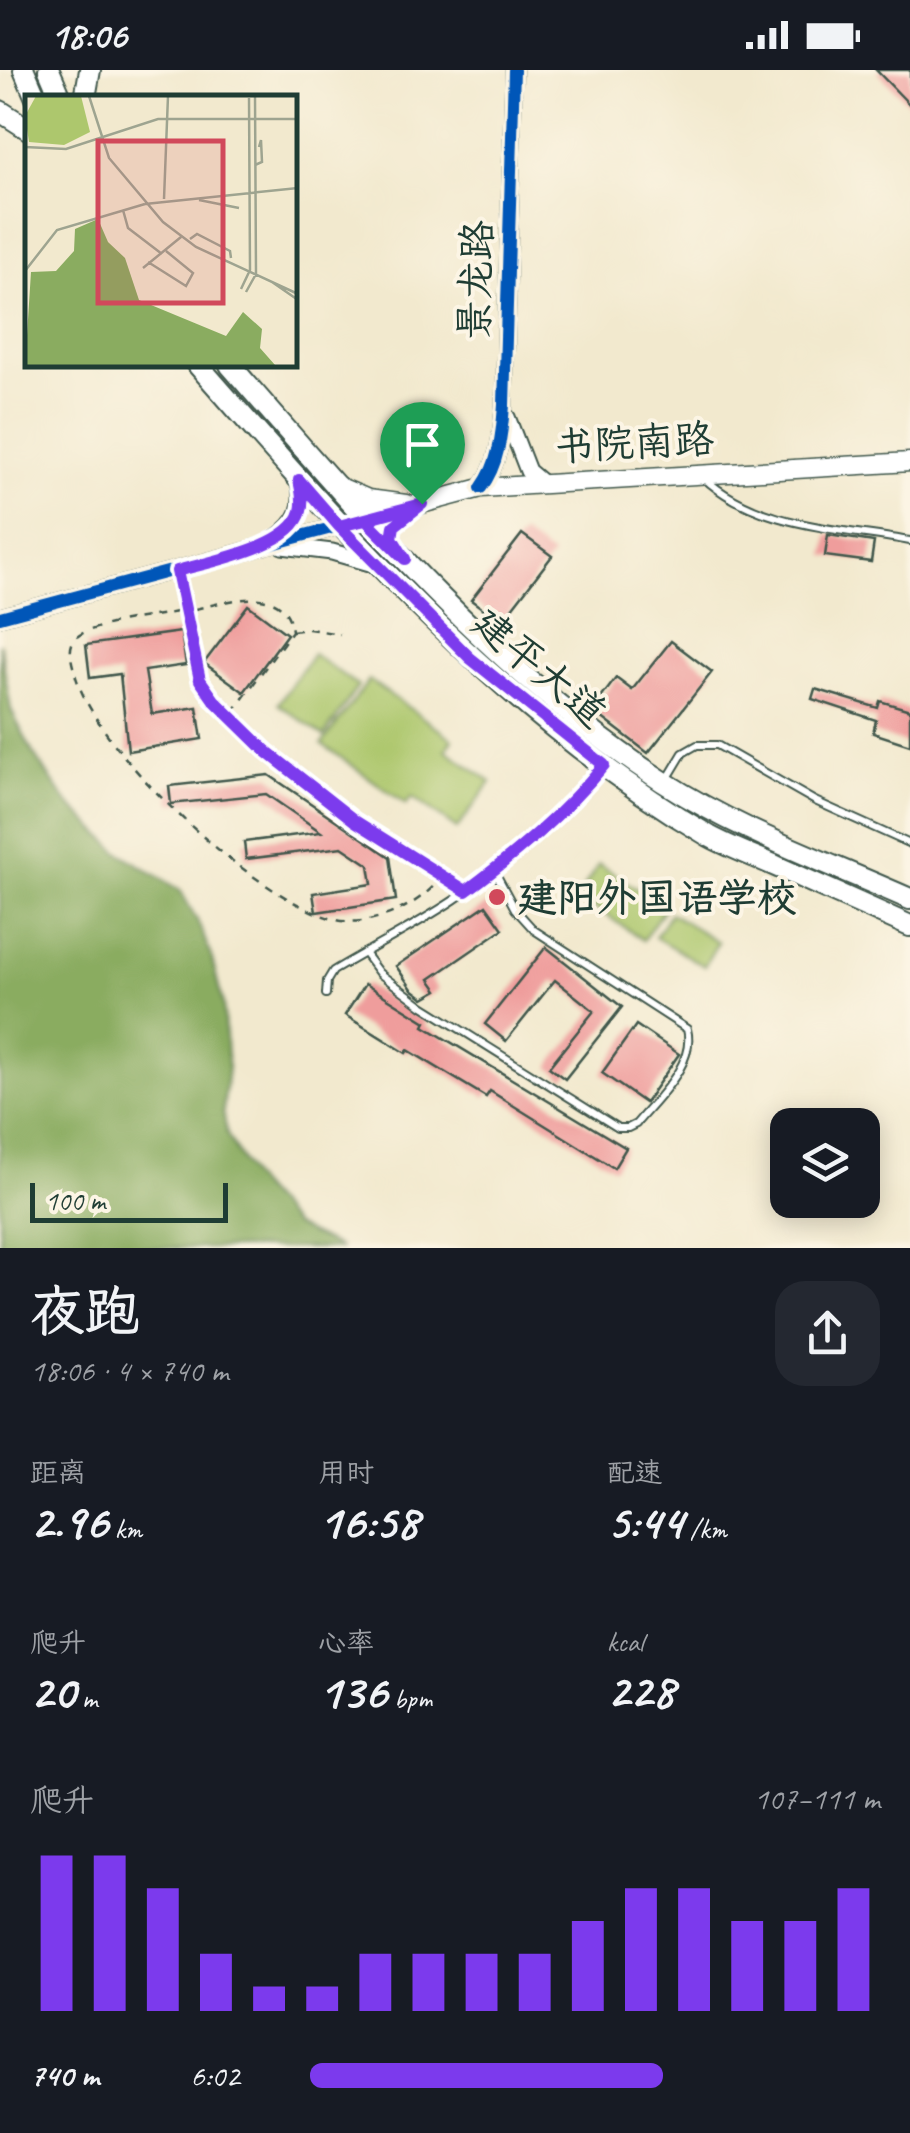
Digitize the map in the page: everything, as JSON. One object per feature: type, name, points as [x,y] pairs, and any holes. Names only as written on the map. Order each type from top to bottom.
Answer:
[{"type":"main road","points":[[24,70],[35,95]]},
{"type":"main road","points":[[49,70],[60,95]]},
{"type":"main road","points":[[85,95],[90,70]]},
{"type":"main road","points":[[0,111],[25,127]]},
{"type":"main road","name":"建平大道","points":[[201,368],[339,526],[470,658],[604,765],[714,838],[910,926]]},
{"type":"main road","name":"建平大道","points":[[233,368],[366,520],[486,641],[612,747],[726,818],[910,899]]},
{"type":"main road","name":"书院南路","points":[[339,526],[481,488],[905,461]]},
{"type":"main road","points":[[332,482],[368,499],[422,504]]},
{"type":"main road","points":[[405,559],[392,538],[394,526],[422,504]]},
{"type":"street","name":"景龙路","points":[[481,488],[495,460],[504,405],[514,70]]},
{"type":"street","points":[[504,405],[528,472],[541,482]]},
{"type":"street","points":[[263,546],[298,519],[302,496],[299,480]]},
{"type":"street","points":[[0,617],[339,526]]},
{"type":"street","points":[[263,546],[319,550],[378,565]]},
{"type":"lane","points":[[698,473],[732,500],[764,515],[910,540]]},
{"type":"lane","points":[[177,571],[200,680],[230,716],[266,751],[355,821],[466,891]]},
{"type":"lane","points":[[665,783],[683,754],[697,745],[717,744],[815,801],[910,844]]},
{"type":"lane","points":[[326,994],[326,982],[333,971],[494,870],[570,805],[604,765]]},
{"type":"lane","points":[[364,952],[380,974],[499,1055],[618,1128],[636,1124],[686,1060],[690,1042],[687,1029],[534,930],[515,909],[494,870]]},
{"type":"path","points":[[292,630],[287,614],[266,598],[234,600],[96,628],[77,637],[72,644],[74,671],[87,704],[146,783],[254,876],[288,899],[336,920],[370,918],[393,911],[428,892],[440,876]]},
{"type":"path","points":[[292,630],[340,634]]},
{"type":"path","points":[[230,716],[292,630]]},
{"type":"green space","points":[[0,643],[11,710],[33,753],[67,802],[119,852],[180,890],[197,920],[211,955],[223,1005],[228,1067],[223,1111],[227,1134],[252,1179],[294,1226],[341,1248],[0,1248]]},
{"type":"green space","points":[[313,654],[358,686],[324,736],[278,704]]},
{"type":"green space","points":[[369,680],[453,739],[446,750],[491,782],[457,829],[412,797],[406,804],[322,744]]},
{"type":"green space","points":[[599,864],[665,907],[643,940],[578,896]]},
{"type":"green space","points":[[670,913],[718,942],[704,966],[655,937]]},
{"type":"building","points":[[876,70],[910,70],[910,105]]},
{"type":"building","points":[[522,534],[552,556],[501,622],[471,600]]},
{"type":"building","points":[[828,535],[874,542],[871,562],[825,556]]},
{"type":"building","points":[[248,605],[287,634],[244,692],[204,663]]},
{"type":"building","points":[[181,632],[186,665],[145,671],[152,714],[197,707],[202,739],[128,751],[120,674],[90,678],[86,645]]},
{"type":"building","points":[[671,641],[712,672],[648,753],[592,710],[616,678],[632,690]]},
{"type":"building","points":[[815,689],[878,708],[880,701],[910,710],[910,745],[873,733],[876,720],[812,699]]},
{"type":"building","points":[[269,775],[390,857],[396,900],[316,912],[313,893],[372,884],[369,865],[342,847],[246,859],[244,842],[321,832],[266,794],[171,804],[169,786]]},
{"type":"building","points":[[486,905],[503,929],[430,979],[438,990],[424,998],[412,989],[396,966]]},
{"type":"building","points":[[546,947],[622,1007],[565,1079],[549,1067],[594,1011],[555,980],[506,1041],[485,1024]]},
{"type":"building","points":[[365,984],[426,1022],[424,1026],[626,1148],[614,1168],[490,1091],[486,1097],[345,1015]]},
{"type":"building","points":[[636,1025],[679,1054],[645,1103],[602,1073]]},
{"type":"cycle path","points":[[481,488],[496,459],[503,416],[514,70]]},
{"type":"cycle path","points":[[0,617],[339,526]]},
{"type":"place","name":"建阳外国语学校","points":[[497,897]]},
{"type":"route","points":[[422,504],[339,526],[299,480],[302,511],[280,536],[263,546],[177,571],[200,680],[214,700],[266,751],[355,821],[466,891],[570,805],[604,765],[470,658],[339,526],[366,520],[405,559],[392,532],[399,519],[422,504]]}]
